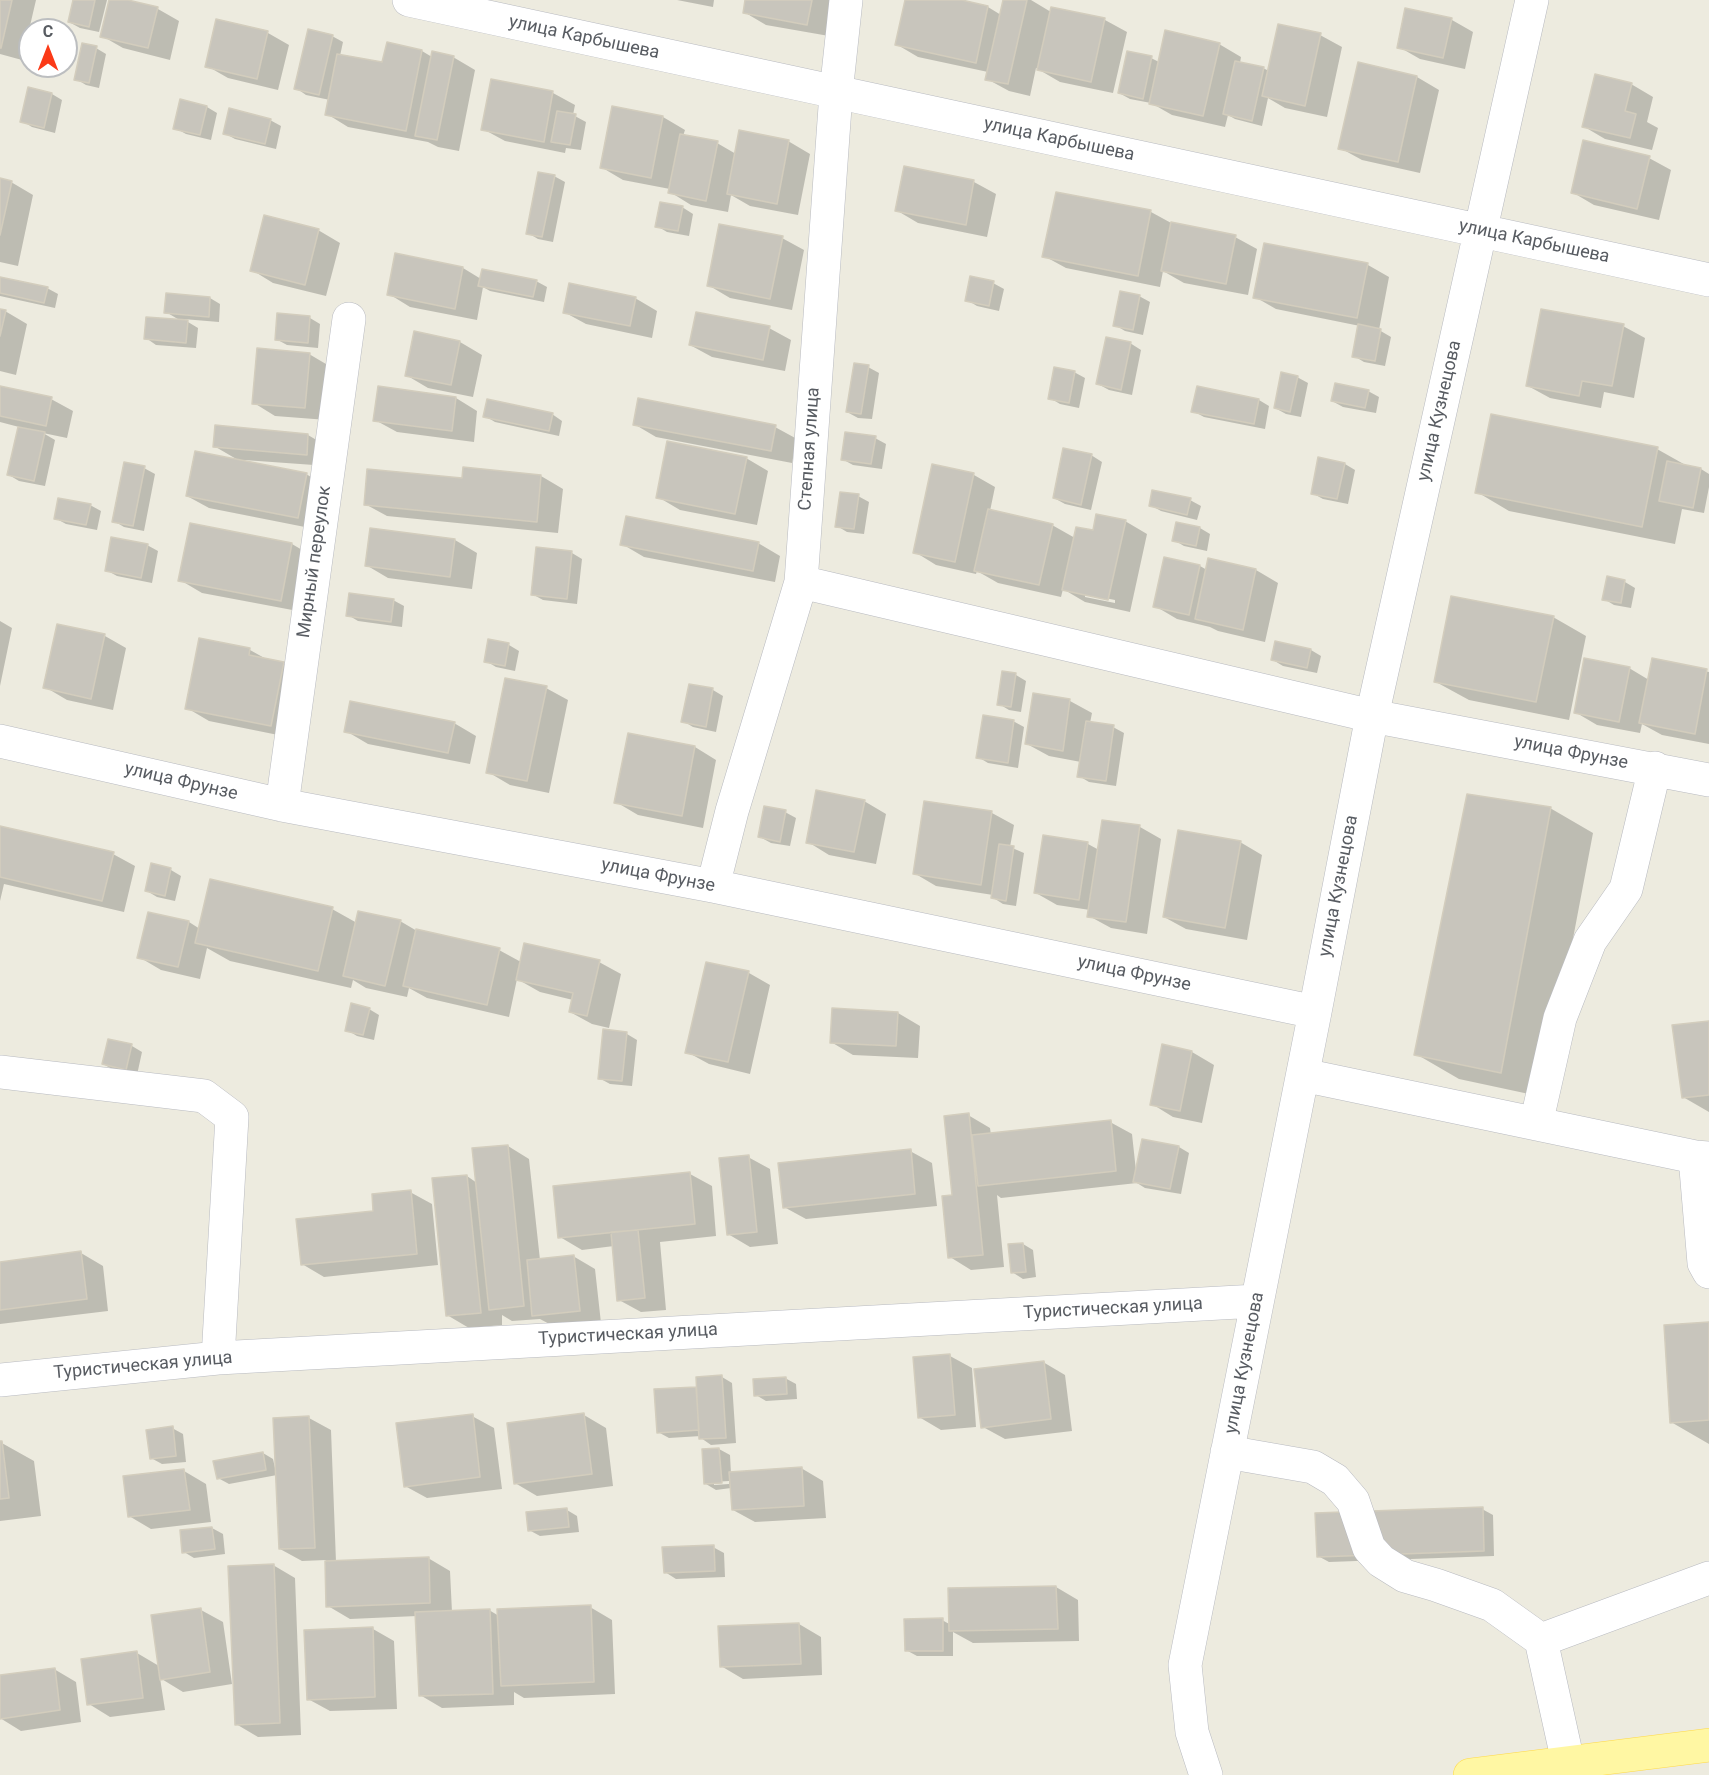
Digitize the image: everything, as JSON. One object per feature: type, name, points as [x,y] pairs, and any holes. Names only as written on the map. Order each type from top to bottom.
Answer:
[{"type":"main road","points":[[1470,1775],[1709,1745]]},
{"type":"street","name":"улица Карбышева","points":[[409,0],[1709,280]]},
{"type":"street","name":"Степная улица","points":[[713,886],[732,812],[801,582],[836,93],[846,0]]},
{"type":"street","name":"улица Кузнецова","points":[[1206,1775],[1192,1732],[1185,1665],[1372,716],[1532,0]]},
{"type":"street","name":"Мирный переулок","points":[[282,805],[349,320]]},
{"type":"street","name":"улица Фрунзе","points":[[801,582],[1372,716],[1709,780]]},
{"type":"street","name":"улица Фрунзе","points":[[0,741],[282,805],[713,886],[1315,1012]]},
{"type":"street","points":[[1536,1124],[1560,1018],[1590,941],[1626,889],[1655,768]]},
{"type":"street","points":[[0,1072],[204,1096],[232,1117],[218,1358]]},
{"type":"street","points":[[1303,1075],[1702,1157],[1704,1263],[1709,1272]]},
{"type":"street","name":"Туристическая улица","points":[[0,1380],[218,1358],[1257,1301]]},
{"type":"street","points":[[1227,1452],[1313,1467],[1335,1480],[1353,1501],[1369,1548],[1381,1561],[1405,1576],[1492,1605],[1541,1640],[1568,1762]]},
{"type":"street","points":[[1541,1640],[1709,1578]]},
{"type":"building","points":[[0,0],[12,0],[1,48],[0,48]]},
{"type":"building","points":[[73,0],[95,0],[89,27],[78,24],[78,18],[69,18]]},
{"type":"building","points":[[109,0],[128,0],[158,7],[148,48],[100,37]]},
{"type":"building","points":[[745,0],[812,0],[807,25],[743,13]]},
{"type":"building","points":[[905,0],[962,0],[988,6],[976,63],[895,45]]},
{"type":"building","points":[[1003,0],[1027,0],[1008,84],[985,80]]},
{"type":"building","points":[[1051,7],[1105,18],[1091,82],[1037,70]]},
{"type":"building","points":[[1405,8],[1452,18],[1443,58],[1397,48]]},
{"type":"building","points":[[216,19],[268,31],[257,79],[205,67]]},
{"type":"building","points":[[1278,24],[1321,33],[1305,106],[1262,96]]},
{"type":"building","points":[[308,29],[333,35],[319,95],[294,89]]},
{"type":"building","points":[[1165,30],[1220,43],[1203,116],[1149,104]]},
{"type":"building","points":[[387,42],[422,50],[406,131],[325,115],[337,54],[382,62]]},
{"type":"building","points":[[82,43],[97,46],[89,83],[74,80],[78,78],[78,62]]},
{"type":"building","points":[[432,51],[454,56],[437,140],[415,136]]},
{"type":"building","points":[[1127,51],[1152,56],[1143,99],[1118,93]]},
{"type":"building","points":[[1235,61],[1264,67],[1252,121],[1223,114]]},
{"type":"building","points":[[1358,62],[1417,76],[1398,162],[1338,149]]},
{"type":"building","points":[[1595,74],[1632,83],[1625,111],[1636,114],[1630,138],[1582,127]]},
{"type":"building","points":[[491,79],[553,91],[544,142],[481,130]]},
{"type":"building","points":[[28,87],[52,93],[44,128],[20,122]]},
{"type":"building","points":[[180,99],[207,106],[200,135],[173,129]]},
{"type":"building","points":[[612,106],[663,116],[651,178],[600,168]]},
{"type":"building","points":[[229,108],[271,119],[265,144],[223,134]]},
{"type":"building","points":[[557,111],[576,114],[570,145],[551,142]]},
{"type":"building","points":[[739,130],[789,140],[777,204],[727,194]]},
{"type":"building","points":[[680,134],[718,141],[706,201],[668,193]]},
{"type":"building","points":[[1583,140],[1650,156],[1637,209],[1571,193]]},
{"type":"building","points":[[904,166],[974,180],[966,225],[895,211]]},
{"type":"building","points":[[538,172],[555,175],[542,237],[526,234]]},
{"type":"building","points":[[0,178],[12,181],[0,235]]},
{"type":"building","points":[[1056,192],[1151,210],[1138,276],[1042,257]]},
{"type":"building","points":[[660,202],[683,206],[678,231],[655,227]]},
{"type":"building","points":[[264,215],[319,229],[305,285],[250,271]]},
{"type":"building","points":[[1171,222],[1236,235],[1226,284],[1161,271]]},
{"type":"building","points":[[719,224],[783,236],[770,299],[707,286]]},
{"type":"building","points":[[1264,243],[1368,263],[1357,318],[1253,298]]},
{"type":"building","points":[[395,253],[463,267],[455,309],[387,295]]},
{"type":"building","points":[[482,269],[537,280],[533,297],[478,286]]},
{"type":"building","points":[[970,276],[994,281],[989,306],[965,301]]},
{"type":"building","points":[[0,277],[48,287],[44,303],[0,293]]},
{"type":"building","points":[[569,283],[636,297],[630,326],[563,313]]},
{"type":"building","points":[[1120,291],[1140,295],[1133,330],[1113,326]]},
{"type":"building","points":[[166,293],[210,297],[209,317],[164,313]]},
{"type":"building","points":[[0,309],[6,310],[0,336]]},
{"type":"building","points":[[1541,309],[1624,324],[1612,386],[1582,381],[1579,396],[1526,386]]},
{"type":"building","points":[[696,312],[770,326],[763,360],[689,345]]},
{"type":"building","points":[[277,313],[310,316],[308,343],[275,340]]},
{"type":"building","points":[[146,317],[188,320],[186,343],[144,339]]},
{"type":"building","points":[[1358,324],[1381,329],[1375,361],[1352,357]]},
{"type":"building","points":[[414,331],[460,341],[451,385],[405,376]]},
{"type":"building","points":[[1106,337],[1131,342],[1121,390],[1096,384]]},
{"type":"building","points":[[257,348],[310,353],[305,408],[252,404]]},
{"type":"building","points":[[854,363],[869,365],[861,414],[846,412]]},
{"type":"building","points":[[1054,367],[1075,371],[1069,403],[1048,399]]},
{"type":"building","points":[[1281,372],[1298,376],[1290,412],[1274,408]]},
{"type":"building","points":[[1335,383],[1369,390],[1365,408],[1331,401]]},
{"type":"building","points":[[0,386],[52,397],[46,426],[0,416]]},
{"type":"building","points":[[378,386],[456,397],[452,431],[373,421]]},
{"type":"building","points":[[1197,386],[1259,399],[1254,424],[1191,412]]},
{"type":"building","points":[[638,398],[776,425],[771,451],[633,425]]},
{"type":"building","points":[[487,399],[553,413],[549,431],[483,417]]},
{"type":"building","points":[[1491,414],[1658,447],[1642,527],[1475,493]]},
{"type":"building","points":[[215,425],[308,434],[307,455],[213,447]]},
{"type":"building","points":[[18,427],[45,432],[34,481],[7,475]]},
{"type":"building","points":[[845,432],[876,436],[871,464],[841,460]]},
{"type":"building","points":[[667,441],[747,457],[735,514],[656,498]]},
{"type":"building","points":[[1063,448],[1092,454],[1081,505],[1053,498]]},
{"type":"building","points":[[195,451],[307,473],[298,518],[186,496]]},
{"type":"building","points":[[1318,457],[1345,463],[1337,499],[1311,494]]},
{"type":"building","points":[[1667,461],[1701,468],[1693,508],[1659,501]]},
{"type":"building","points":[[124,462],[145,466],[133,526],[112,522]]},
{"type":"building","points":[[932,464],[974,473],[955,562],[913,553]]},
{"type":"building","points":[[463,467],[541,475],[537,522],[364,505],[367,469],[462,478]]},
{"type":"building","points":[[1152,490],[1191,498],[1187,515],[1149,506]]},
{"type":"building","points":[[840,492],[859,494],[854,529],[835,527]]},
{"type":"building","points":[[58,498],[91,504],[86,525],[54,519]]},
{"type":"building","points":[[988,509],[1053,524],[1039,585],[974,571]]},
{"type":"building","points":[[1096,514],[1126,520],[1108,600],[1062,590],[1076,527],[1093,530]]},
{"type":"building","points":[[626,516],[759,542],[753,571],[620,545]]},
{"type":"building","points":[[1176,522],[1200,527],[1196,546],[1172,541]]},
{"type":"building","points":[[190,523],[292,543],[281,601],[178,581]]},
{"type":"building","points":[[370,528],[455,539],[450,577],[365,566]]},
{"type":"building","points":[[111,537],[148,544],[141,578],[105,571]]},
{"type":"building","points":[[536,547],[572,551],[567,599],[531,595]]},
{"type":"building","points":[[1164,557],[1200,565],[1189,615],[1153,607]]},
{"type":"building","points":[[1208,558],[1256,569],[1243,630],[1195,619]]},
{"type":"building","points":[[1607,576],[1625,580],[1621,603],[1602,600]]},
{"type":"building","points":[[349,593],[394,599],[391,622],[346,616]]},
{"type":"building","points":[[1451,596],[1554,616],[1536,702],[1434,682]]},
{"type":"building","points":[[57,624],[105,634],[91,699],[43,688]]},
{"type":"building","points":[[199,638],[250,648],[249,655],[284,662],[271,726],[185,709]]},
{"type":"building","points":[[488,639],[509,643],[505,666],[484,662]]},
{"type":"building","points":[[1275,641],[1311,649],[1307,668],[1271,660]]},
{"type":"building","points":[[1584,658],[1630,667],[1619,722],[1574,713]]},
{"type":"building","points":[[1652,658],[1707,669],[1695,734],[1639,723]]},
{"type":"building","points":[[1002,671],[1016,673],[1011,707],[997,705]]},
{"type":"building","points":[[505,678],[547,686],[527,781],[486,773]]},
{"type":"building","points":[[689,684],[713,688],[706,727],[681,722]]},
{"type":"building","points":[[1033,693],[1070,699],[1063,751],[1025,744]]},
{"type":"building","points":[[350,701],[455,722],[448,753],[344,732]]},
{"type":"building","points":[[983,715],[1014,720],[1008,763],[976,758]]},
{"type":"building","points":[[1086,721],[1114,725],[1106,781],[1077,777]]},
{"type":"building","points":[[628,733],[695,746],[682,816],[614,803]]},
{"type":"building","points":[[816,790],[865,800],[854,852],[806,843]]},
{"type":"building","points":[[1467,794],[1551,807],[1501,1073],[1414,1055]]},
{"type":"building","points":[[924,801],[992,811],[981,885],[913,874]]},
{"type":"building","points":[[764,806],[786,810],[780,842],[758,837]]},
{"type":"building","points":[[1102,820],[1140,825],[1126,922],[1087,917]]},
{"type":"building","points":[[0,826],[114,852],[102,901],[0,877]]},
{"type":"building","points":[[1178,830],[1241,841],[1225,928],[1163,917]]},
{"type":"building","points":[[1043,835],[1088,842],[1079,900],[1034,893]]},
{"type":"building","points":[[999,844],[1014,846],[1006,901],[991,898]]},
{"type":"building","points":[[151,863],[171,868],[165,896],[145,891]]},
{"type":"building","points":[[210,879],[333,907],[318,971],[195,943]]},
{"type":"building","points":[[358,911],[401,920],[385,986],[343,976]]},
{"type":"building","points":[[148,912],[189,921],[178,967],[137,958]]},
{"type":"building","points":[[416,929],[500,948],[487,1005],[403,986]]},
{"type":"building","points":[[524,943],[600,960],[587,1016],[569,1012],[573,993],[516,980]]},
{"type":"building","points":[[706,962],[749,971],[728,1062],[685,1053]]},
{"type":"building","points":[[351,1003],[370,1008],[363,1035],[345,1031]]},
{"type":"building","points":[[832,1008],[898,1012],[896,1046],[830,1043]]},
{"type":"building","points":[[1709,1021],[1709,1095],[1682,1098],[1672,1025]]},
{"type":"building","points":[[603,1029],[627,1032],[622,1081],[598,1079]]},
{"type":"building","points":[[108,1039],[132,1044],[126,1070],[102,1064]]},
{"type":"building","points":[[1162,1044],[1192,1051],[1180,1111],[1150,1105]]},
{"type":"building","points":[[969,1113],[983,1255],[948,1258],[942,1196],[952,1195],[944,1116]]},
{"type":"building","points":[[1111,1120],[1116,1171],[978,1186],[972,1135]]},
{"type":"building","points":[[1142,1139],[1179,1146],[1170,1189],[1133,1182]]},
{"type":"building","points":[[508,1145],[524,1306],[489,1310],[472,1148]]},
{"type":"building","points":[[911,1149],[915,1194],[783,1208],[778,1163]]},
{"type":"building","points":[[749,1155],[757,1232],[727,1235],[719,1158]]},
{"type":"building","points":[[690,1172],[695,1224],[558,1238],[553,1186]]},
{"type":"building","points":[[467,1175],[481,1313],[446,1316],[432,1178]]},
{"type":"building","points":[[411,1190],[417,1254],[301,1265],[296,1219],[373,1211],[372,1194]]},
{"type":"building","points":[[638,1230],[645,1298],[617,1301],[611,1232]]},
{"type":"building","points":[[1023,1243],[1026,1272],[1011,1273],[1008,1244]]},
{"type":"building","points":[[81,1251],[87,1299],[0,1310],[0,1262]]},
{"type":"building","points":[[574,1255],[580,1311],[532,1316],[527,1260]]},
{"type":"building","points":[[1709,1322],[1709,1420],[1670,1423],[1664,1325]]},
{"type":"building","points":[[950,1354],[955,1415],[918,1418],[913,1357]]},
{"type":"building","points":[[1044,1361],[1051,1419],[981,1428],[974,1369]]},
{"type":"building","points":[[722,1375],[726,1438],[699,1439],[696,1377]]},
{"type":"building","points":[[786,1377],[787,1394],[754,1396],[753,1379]]},
{"type":"building","points":[[696,1387],[699,1430],[657,1433],[654,1389]]},
{"type":"building","points":[[584,1413],[592,1474],[514,1484],[507,1423]]},
{"type":"building","points":[[473,1414],[480,1477],[404,1487],[396,1423]]},
{"type":"building","points":[[309,1416],[315,1548],[279,1549],[273,1418]]},
{"type":"building","points":[[173,1426],[176,1456],[150,1459],[146,1430]]},
{"type":"building","points":[[0,1441],[2,1441],[9,1498],[0,1499]]},
{"type":"building","points":[[719,1448],[722,1483],[704,1484],[702,1449]]},
{"type":"building","points":[[263,1452],[266,1470],[217,1479],[213,1461]]},
{"type":"building","points":[[802,1467],[804,1506],[732,1510],[729,1472]]},
{"type":"building","points":[[184,1469],[190,1510],[128,1517],[123,1476]]},
{"type":"building","points":[[1483,1507],[1484,1551],[1317,1557],[1315,1513]]},
{"type":"building","points":[[567,1508],[569,1527],[528,1531],[526,1512]]},
{"type":"building","points":[[212,1527],[215,1549],[182,1553],[180,1530]]},
{"type":"building","points":[[714,1545],[715,1571],[664,1573],[662,1547]]},
{"type":"building","points":[[429,1557],[430,1603],[326,1607],[325,1561]]},
{"type":"building","points":[[274,1564],[280,1723],[235,1725],[228,1566]]},
{"type":"building","points":[[1056,1586],[1058,1629],[949,1631],[948,1588]]},
{"type":"building","points":[[591,1605],[594,1682],[501,1686],[497,1609]]},
{"type":"building","points":[[201,1608],[210,1672],[160,1680],[151,1615]]},
{"type":"building","points":[[490,1609],[493,1694],[419,1696],[415,1612]]},
{"type":"building","points":[[943,1618],[943,1651],[905,1651],[904,1619]]},
{"type":"building","points":[[799,1623],[801,1664],[720,1667],[718,1626]]},
{"type":"building","points":[[373,1627],[375,1697],[307,1700],[304,1630]]},
{"type":"building","points":[[137,1651],[143,1698],[87,1705],[81,1659]]},
{"type":"building","points":[[55,1668],[60,1710],[0,1719],[0,1675]]}]
